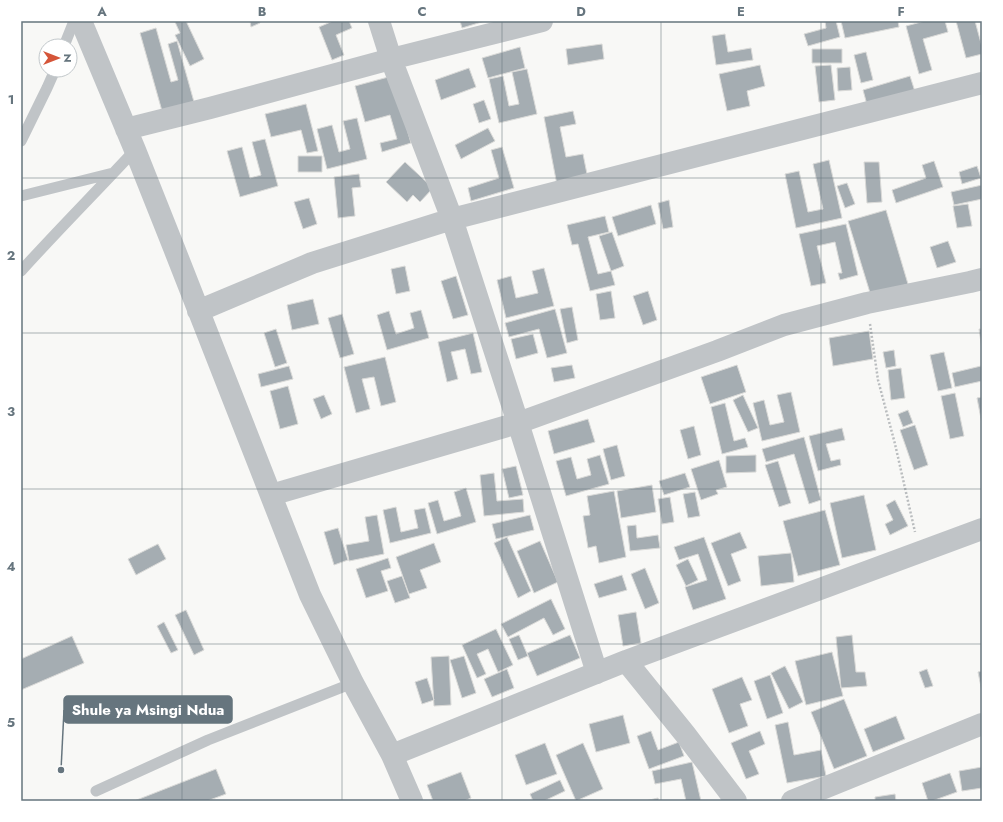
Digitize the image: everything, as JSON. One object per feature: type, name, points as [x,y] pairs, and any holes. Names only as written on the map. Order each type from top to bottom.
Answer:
[{"type":"street","points":[[81,21],[126,129],[310,595],[353,682],[392,755],[412,801]]},
{"type":"street","points":[[378,21],[452,219],[597,673]]},
{"type":"street","points":[[126,129],[542,21]]},
{"type":"street","points":[[198,311],[312,263],[452,219],[982,83]]},
{"type":"street","points":[[270,495],[518,423],[717,351],[784,325],[867,303],[982,279]]},
{"type":"street","points":[[392,755],[626,661],[982,529]]},
{"type":"street","points":[[626,661],[736,801]]},
{"type":"street","points":[[792,801],[982,724]]},
{"type":"lane","points":[[67,38],[74,21]]},
{"type":"lane","points":[[21,141],[51,78]]},
{"type":"lane","points":[[21,271],[63,224],[99,189],[134,150]]},
{"type":"lane","points":[[21,196],[113,174]]},
{"type":"lane","points":[[96,791],[208,740],[353,682]]},
{"type":"path","points":[[867,303],[878,380],[895,444],[919,552]]},
{"type":"building","points":[[186,21],[204,59],[190,66],[175,35],[180,33],[175,22]]},
{"type":"building","points":[[250,21],[260,21],[260,23],[251,27]]},
{"type":"building","points":[[333,21],[349,21],[352,28],[336,35],[344,55],[332,60],[319,27]]},
{"type":"building","points":[[460,21],[485,21],[462,28]]},
{"type":"building","points":[[825,21],[836,21],[840,37],[808,46],[804,34],[826,28]]},
{"type":"building","points":[[841,21],[898,21],[899,27],[845,38]]},
{"type":"building","points":[[925,21],[945,21],[948,32],[923,39],[932,70],[919,74],[906,26]]},
{"type":"building","points":[[956,21],[975,21],[982,47],[982,54],[966,58]]},
{"type":"building","points":[[156,28],[171,82],[178,80],[168,44],[177,41],[194,102],[162,111],[140,33]]},
{"type":"building","points":[[725,34],[728,52],[751,48],[753,60],[716,65],[712,36]]},
{"type":"building","points":[[602,44],[604,59],[568,65],[566,49]]},
{"type":"building","points":[[520,47],[525,68],[488,78],[482,58]]},
{"type":"building","points":[[812,49],[842,49],[842,63],[812,63]]},
{"type":"building","points":[[866,52],[873,80],[861,83],[854,55]]},
{"type":"building","points":[[760,65],[765,86],[747,91],[750,106],[727,111],[719,74]]},
{"type":"building","points":[[831,65],[835,100],[819,102],[815,66]]},
{"type":"building","points":[[850,67],[852,90],[838,91],[837,68]]},
{"type":"building","points":[[469,68],[476,87],[441,100],[435,80]]},
{"type":"building","points":[[527,69],[537,114],[499,123],[489,79],[503,76],[509,106],[519,104],[512,72]]},
{"type":"building","points":[[392,76],[411,143],[382,152],[380,143],[397,139],[390,115],[365,122],[355,86]]},
{"type":"building","points":[[910,76],[917,98],[869,112],[863,90]]},
{"type":"building","points":[[484,100],[491,119],[479,123],[473,104]]},
{"type":"building","points":[[306,104],[318,151],[307,153],[301,130],[271,137],[265,114]]},
{"type":"building","points":[[573,111],[576,124],[560,127],[566,157],[583,154],[588,179],[557,185],[544,117]]},
{"type":"building","points":[[357,118],[367,159],[327,169],[317,129],[332,125],[339,152],[350,149],[343,121]]},
{"type":"building","points":[[488,128],[495,141],[461,159],[455,145]]},
{"type":"building","points":[[265,139],[278,186],[240,197],[227,151],[242,147],[250,178],[261,175],[252,142]]},
{"type":"building","points":[[502,147],[514,188],[471,201],[468,188],[499,178],[491,150]]},
{"type":"building","points":[[298,156],[322,156],[322,172],[298,172]]},
{"type":"building","points":[[829,160],[842,218],[796,228],[785,174],[799,171],[808,212],[823,209],[813,164]]},
{"type":"building","points":[[934,161],[943,187],[896,203],[892,190],[926,178],[922,165]]},
{"type":"building","points":[[405,162],[433,188],[420,202],[413,195],[407,202],[386,182]]},
{"type":"building","points":[[864,162],[879,162],[882,202],[867,203]]},
{"type":"building","points":[[977,166],[981,178],[962,184],[959,172]]},
{"type":"building","points":[[359,174],[361,187],[352,188],[355,216],[338,218],[334,177]]},
{"type":"building","points":[[847,183],[855,204],[845,208],[837,186]]},
{"type":"building","points":[[982,185],[982,199],[954,205],[951,192]]},
{"type":"building","points":[[309,198],[317,224],[303,229],[294,202]]},
{"type":"building","points":[[669,200],[673,227],[663,229],[658,203]]},
{"type":"building","points":[[968,204],[972,226],[957,228],[953,206]]},
{"type":"building","points":[[651,205],[656,224],[618,236],[612,217]]},
{"type":"building","points":[[886,210],[908,284],[871,296],[848,221]]},
{"type":"building","points":[[605,216],[609,232],[588,237],[598,274],[611,271],[615,285],[590,291],[578,244],[572,245],[567,225]]},
{"type":"building","points":[[846,224],[858,275],[840,280],[838,273],[842,273],[835,242],[817,246],[826,283],[811,286],[799,234]]},
{"type":"building","points":[[612,232],[624,266],[611,271],[599,236]]},
{"type":"building","points":[[948,241],[956,262],[937,268],[930,247]]},
{"type":"building","points":[[405,266],[410,291],[396,294],[391,269]]},
{"type":"building","points":[[544,268],[554,306],[506,318],[497,280],[511,276],[516,298],[538,293],[532,271]]},
{"type":"building","points":[[456,276],[468,315],[453,319],[441,281]]},
{"type":"building","points":[[611,291],[615,318],[600,320],[596,294]]},
{"type":"building","points":[[648,291],[657,320],[643,325],[633,296]]},
{"type":"building","points":[[313,299],[319,324],[292,330],[287,305]]},
{"type":"building","points":[[572,307],[578,340],[567,343],[560,309]]},
{"type":"building","points":[[555,309],[567,353],[547,358],[539,329],[509,337],[505,323]]},
{"type":"building","points":[[421,310],[429,338],[387,350],[377,315],[389,311],[396,334],[414,328],[410,313]]},
{"type":"building","points":[[342,314],[354,354],[340,358],[328,318]]},
{"type":"building","points":[[276,329],[287,363],[275,367],[264,333]]},
{"type":"building","points":[[979,329],[982,329],[982,350]]},
{"type":"building","points":[[869,331],[873,359],[833,366],[829,338]]},
{"type":"building","points":[[473,333],[482,372],[471,374],[465,349],[451,352],[458,379],[447,382],[438,342]]},
{"type":"building","points":[[533,334],[538,353],[516,359],[511,339]]},
{"type":"building","points":[[894,350],[896,366],[886,368],[883,352]]},
{"type":"building","points":[[944,352],[952,388],[938,391],[930,355]]},
{"type":"building","points":[[385,357],[396,402],[381,406],[374,377],[362,379],[370,409],[356,413],[344,367]]},
{"type":"building","points":[[572,365],[575,378],[554,382],[551,368]]},
{"type":"building","points":[[737,365],[746,392],[710,404],[701,377]]},
{"type":"building","points":[[289,366],[293,379],[261,387],[258,374]]},
{"type":"building","points":[[981,366],[982,381],[955,387],[952,373]]},
{"type":"building","points":[[901,368],[905,398],[891,400],[888,370]]},
{"type":"building","points":[[288,386],[298,424],[280,429],[270,391]]},
{"type":"building","points":[[791,392],[800,432],[762,441],[753,403],[764,400],[770,425],[784,422],[777,395]]},
{"type":"building","points":[[955,393],[964,436],[950,439],[941,396]]},
{"type":"building","points":[[324,395],[332,414],[321,419],[313,399]]},
{"type":"building","points":[[743,395],[758,428],[748,432],[733,400]]},
{"type":"building","points":[[982,397],[982,424],[977,398]]},
{"type":"building","points":[[725,403],[734,441],[745,438],[748,447],[722,454],[711,407]]},
{"type":"building","points":[[908,410],[913,423],[903,427],[898,414]]},
{"type":"building","points":[[588,419],[595,442],[554,454],[548,431]]},
{"type":"building","points":[[915,425],[928,465],[914,470],[900,430]]},
{"type":"building","points":[[694,426],[701,455],[688,459],[680,430]]},
{"type":"building","points":[[842,428],[845,440],[826,444],[831,461],[840,459],[841,465],[818,471],[809,436]]},
{"type":"building","points":[[804,437],[821,500],[809,504],[794,454],[766,462],[762,449]]},
{"type":"building","points":[[617,445],[625,476],[611,480],[603,449]]},
{"type":"building","points":[[600,455],[609,484],[566,496],[556,461],[571,457],[577,479],[591,475],[587,459]]},
{"type":"building","points":[[756,455],[756,472],[726,473],[726,456]]},
{"type":"building","points":[[719,460],[727,487],[716,490],[718,494],[701,500],[691,469]]},
{"type":"building","points":[[778,461],[791,503],[779,507],[765,465]]},
{"type":"building","points":[[516,466],[523,495],[509,498],[502,469]]},
{"type":"building","points":[[494,473],[497,501],[523,499],[524,512],[484,516],[480,475]]},
{"type":"building","points":[[685,473],[690,487],[664,495],[659,481]]},
{"type":"building","points":[[652,485],[656,512],[621,518],[617,491]]},
{"type":"building","points":[[466,488],[476,522],[437,534],[428,503],[438,500],[444,521],[461,516],[454,492]]},
{"type":"building","points":[[614,491],[626,557],[599,563],[596,546],[588,548],[583,516],[590,515],[587,496]]},
{"type":"building","points":[[695,492],[700,516],[688,518],[683,494]]},
{"type":"building","points":[[864,495],[876,550],[842,558],[830,503]]},
{"type":"building","points":[[670,497],[674,522],[662,524],[658,499]]},
{"type":"building","points":[[895,500],[908,526],[890,535],[885,524],[893,520],[886,505]]},
{"type":"building","points":[[396,507],[401,532],[418,528],[414,510],[425,508],[431,533],[390,543],[383,510]]},
{"type":"building","points":[[825,510],[840,565],[798,576],[783,521]]},
{"type":"building","points":[[377,515],[384,554],[349,561],[346,545],[369,541],[365,517]]},
{"type":"building","points":[[530,515],[534,530],[496,539],[492,524]]},
{"type":"building","points":[[636,525],[637,538],[658,535],[660,548],[630,551],[627,526]]},
{"type":"building","points":[[338,528],[348,560],[334,565],[324,532]]},
{"type":"building","points":[[740,532],[747,548],[731,554],[741,581],[728,586],[711,543]]},
{"type":"building","points":[[507,537],[531,591],[518,598],[494,543]]},
{"type":"building","points":[[704,537],[726,599],[693,610],[685,587],[707,580],[698,554],[679,560],[674,547]]},
{"type":"building","points":[[540,541],[558,582],[534,593],[517,551]]},
{"type":"building","points":[[434,543],[441,562],[420,570],[427,588],[409,594],[396,557]]},
{"type":"building","points":[[158,544],[166,559],[136,575],[128,559]]},
{"type":"building","points":[[791,553],[794,582],[761,586],[758,556]]},
{"type":"building","points":[[388,558],[391,568],[381,571],[388,591],[366,598],[356,569]]},
{"type":"building","points":[[688,559],[698,580],[686,586],[676,565]]},
{"type":"building","points":[[645,568],[659,603],[645,609],[631,574]]},
{"type":"building","points":[[622,575],[627,590],[599,598],[594,584]]},
{"type":"building","points":[[402,576],[410,598],[395,603],[387,581]]},
{"type":"building","points":[[551,599],[565,629],[553,635],[544,618],[508,637],[501,624]]},
{"type":"building","points":[[186,610],[204,650],[194,655],[175,615]]},
{"type":"building","points":[[636,612],[641,643],[623,646],[618,615]]},
{"type":"building","points":[[164,622],[178,650],[171,653],[157,626]]},
{"type":"building","points":[[496,629],[513,665],[498,672],[488,649],[477,654],[486,674],[477,678],[462,645]]},
{"type":"building","points":[[519,635],[528,656],[518,660],[509,639]]},
{"type":"building","points":[[570,635],[580,658],[537,676],[527,653]]},
{"type":"building","points":[[852,635],[856,672],[865,672],[867,686],[841,688],[836,637]]},
{"type":"building","points":[[72,636],[84,663],[21,690],[21,659]]},
{"type":"building","points":[[832,652],[843,696],[806,705],[795,661]]},
{"type":"building","points":[[449,656],[451,705],[434,706],[431,657]]},
{"type":"building","points":[[464,656],[476,693],[462,698],[450,660]]},
{"type":"building","points":[[785,666],[803,702],[789,709],[771,673]]},
{"type":"building","points":[[507,669],[514,688],[492,697],[484,679]]},
{"type":"building","points":[[927,669],[933,686],[925,688],[919,672]]},
{"type":"building","points":[[982,671],[982,692],[978,672]]},
{"type":"building","points":[[770,675],[783,713],[767,719],[754,681]]},
{"type":"building","points":[[742,677],[752,700],[740,704],[748,726],[729,733],[712,689]]},
{"type":"building","points":[[427,678],[434,700],[422,704],[415,682]]},
{"type":"building","points":[[844,699],[867,756],[834,769],[811,712]]},
{"type":"building","points":[[623,715],[630,743],[596,752],[589,724]]},
{"type":"building","points":[[896,716],[905,739],[873,752],[864,729]]},
{"type":"building","points":[[788,722],[794,755],[821,750],[826,776],[787,783],[775,725]]},
{"type":"building","points":[[651,731],[658,750],[679,742],[684,756],[649,769],[637,736]]},
{"type":"building","points":[[760,731],[765,744],[749,751],[759,774],[746,779],[731,743]]},
{"type":"building","points":[[545,743],[557,774],[526,785],[515,755]]},
{"type":"building","points":[[583,743],[603,789],[576,801],[556,755]]},
{"type":"building","points":[[692,762],[701,801],[686,801],[681,779],[655,784],[652,771]]},
{"type":"building","points":[[982,767],[982,788],[962,791],[959,771]]},
{"type":"building","points":[[216,769],[226,794],[207,801],[134,801]]},
{"type":"building","points":[[461,772],[471,798],[464,801],[433,801],[427,785]]},
{"type":"building","points":[[950,773],[957,792],[928,801],[922,783]]},
{"type":"building","points":[[560,780],[565,791],[544,801],[533,801],[530,794]]},
{"type":"building","points":[[895,794],[896,801],[875,801],[875,797]]},
{"type":"building","points":[[658,798],[659,801],[645,801]]},
{"type":"place","name":"Shule ya Msingi Ndua","points":[[61,770]]}]
